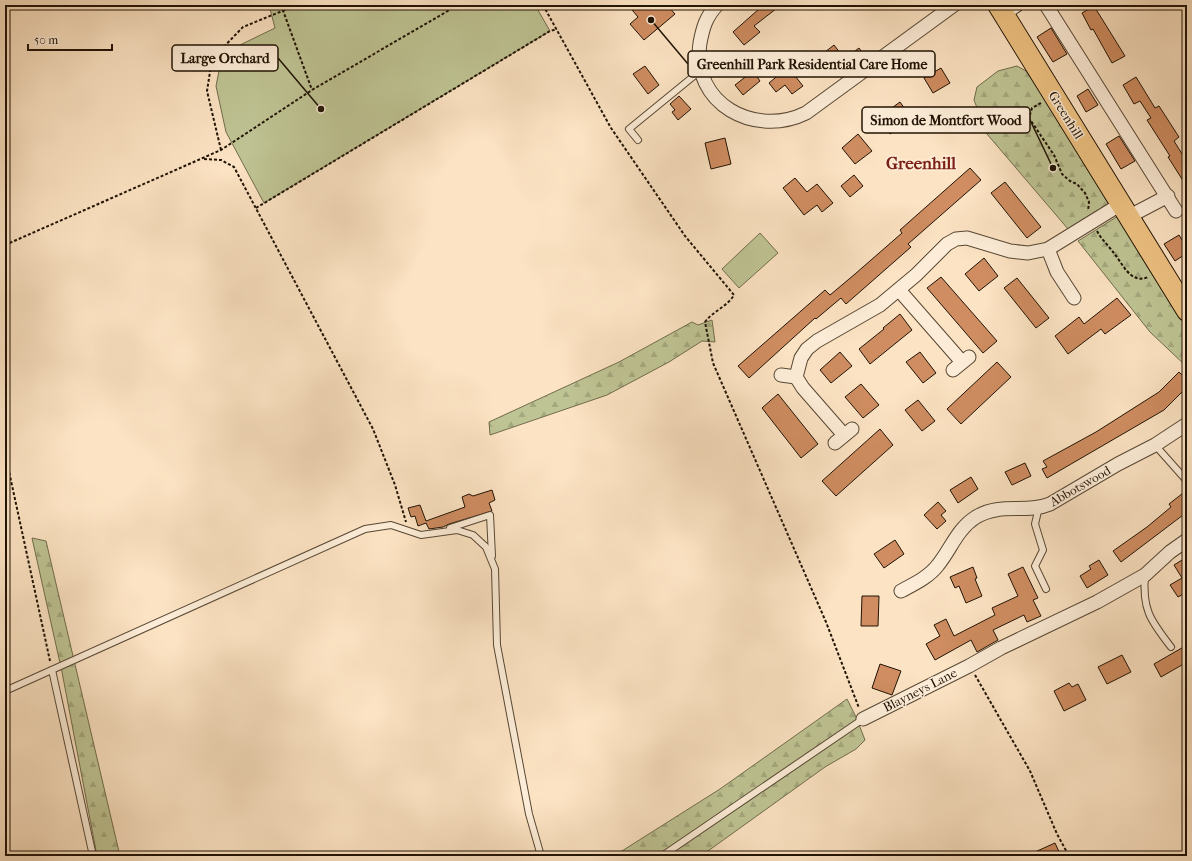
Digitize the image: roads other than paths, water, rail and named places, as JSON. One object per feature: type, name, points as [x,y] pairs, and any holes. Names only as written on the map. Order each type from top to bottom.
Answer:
[{"type":"main road","name":"Greenhill","points":[[1006,8],[1054,95],[1187,310]]},
{"type":"street","points":[[717,5],[703,26],[699,53],[700,71],[709,88],[724,107],[734,113],[761,122],[777,122],[795,119],[829,98],[954,5]]},
{"type":"street","points":[[1046,5],[1168,196],[1176,211]]},
{"type":"street","points":[[844,436],[803,388],[796,377],[801,358],[817,341],[880,305],[900,290],[947,244],[956,239],[968,238],[1010,251],[1028,253],[1048,249],[1093,221],[1168,196]]},
{"type":"street","points":[[1048,249],[1057,272],[1074,298]]},
{"type":"street","points":[[900,290],[961,363]]},
{"type":"street","points":[[781,375],[796,377]]},
{"type":"street","name":"Abbotswood","points":[[901,591],[929,575],[939,565],[961,530],[975,518],[990,511],[1006,508],[1039,508],[1050,504],[1118,464],[1155,445],[1187,424]]},
{"type":"street","name":"Blayneys Lane","points":[[863,719],[969,666],[1001,648],[1097,602],[1145,575],[1170,552],[1187,540]]},
{"type":"lane","points":[[638,140],[629,129],[700,71]]},
{"type":"lane","points":[[1155,445],[1187,481]]},
{"type":"lane","points":[[1039,508],[1035,524],[1043,550],[1035,566],[1046,589]]},
{"type":"lane","points":[[434,534],[490,515],[492,562]]},
{"type":"lane","points":[[5,691],[365,529],[391,525],[421,534],[434,534],[457,530],[473,535],[486,547],[495,569],[497,645],[529,814],[541,856]]},
{"type":"lane","points":[[1145,575],[1144,594],[1147,612],[1157,629],[1171,647]]},
{"type":"lane","points":[[52,670],[93,856]]},
{"type":"lane","name":"Blayneys Lane","points":[[662,856],[863,719]]},
{"type":"place","name":"Greenhill Park Residential Care Home","points":[[651,20]]},
{"type":"place","name":"Large Orchard","points":[[321,109]]},
{"type":"place","name":"Simon de Montfort Wood","points":[[1053,168]]},
{"type":"district","name":"Greenhill","points":[[921,163]]}]
